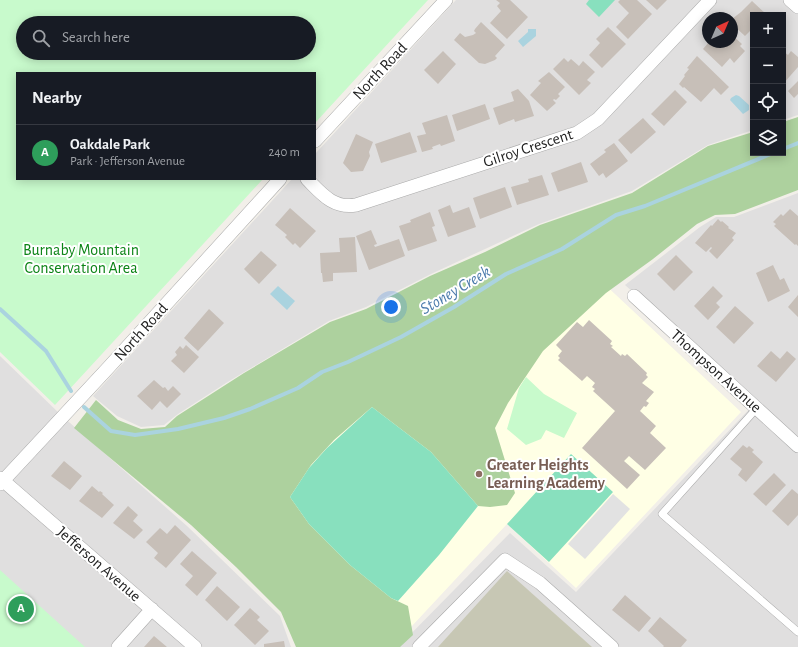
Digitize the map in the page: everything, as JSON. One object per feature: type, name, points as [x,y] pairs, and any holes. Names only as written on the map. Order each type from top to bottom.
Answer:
[{"type":"street","name":"North Road","points":[[316,141],[446,0]]},
{"type":"street","name":"Gilroy Crescent","points":[[308,180],[328,198],[340,205],[351,206],[577,133],[598,119],[710,0]]},
{"type":"street","points":[[790,0],[798,7]]},
{"type":"street","name":"North Road","points":[[1,481],[108,368],[279,180]]},
{"type":"street","name":"Thompson Avenue","points":[[634,296],[798,446]]},
{"type":"street","name":"Jefferson Avenue","points":[[1,481],[195,647]]},
{"type":"street","points":[[419,647],[506,560],[540,583],[612,647]]},
{"type":"street","points":[[118,647],[152,609]]},
{"type":"lane","points":[[757,408],[662,514],[798,632]]},
{"type":"shaded area","points":[[456,0],[798,0],[798,115],[786,119],[786,12],[750,12],[750,131],[708,145],[632,191],[539,224],[431,274],[366,307],[329,321],[226,383],[178,414],[164,425],[141,427],[117,416],[93,396],[291,180],[316,180],[316,153]]},
{"type":"shaded area","points":[[798,193],[798,647],[398,647],[510,533],[576,592],[756,402],[625,285],[700,227],[716,217],[734,217]]},
{"type":"shaded area","name":"Greater Heights Learning Academy","points":[[600,280],[741,412],[576,588],[507,524],[398,641],[250,501],[368,375]]},
{"type":"shaded area","points":[[0,356],[61,415],[187,526],[280,616],[291,647],[0,647]]},
{"type":"shaded area","points":[[613,494],[630,509],[585,559],[568,544]]},
{"type":"shaded area","points":[[507,571],[592,647],[438,647]]},
{"type":"green space","name":"Burnaby Mountain Conservation Area","points":[[0,0],[428,0],[316,122],[316,72],[16,72],[16,180],[262,180],[55,405],[0,352]]},
{"type":"green space","points":[[589,0],[615,0],[599,17],[586,4]]},
{"type":"green space","points":[[798,117],[798,190],[735,214],[715,215],[697,224],[653,259],[606,293],[543,351],[508,403],[495,428],[515,493],[507,505],[490,507],[478,506],[431,452],[372,407],[334,440],[311,465],[290,497],[309,524],[350,565],[391,598],[408,606],[413,635],[400,647],[296,647],[281,612],[236,567],[191,525],[74,428],[96,400],[118,420],[141,429],[165,427],[177,416],[244,373],[330,322],[366,309],[430,276],[485,252],[540,225],[632,193],[708,146],[750,133],[750,156],[786,156],[786,121]]},
{"type":"green space","points":[[526,377],[544,394],[577,413],[564,438],[546,430],[541,439],[526,445],[507,429],[519,388]]},
{"type":"green space","points":[[372,407],[431,452],[478,506],[439,555],[398,601],[391,598],[350,565],[309,524],[290,497],[309,468],[327,448]]},
{"type":"green space","points":[[571,454],[613,492],[549,562],[507,524]]},
{"type":"green space","points":[[0,570],[85,647],[0,647]]},
{"type":"water","points":[[528,29],[536,29],[536,36],[523,47],[518,41],[528,32]]},
{"type":"water","points":[[736,95],[749,105],[749,110],[743,114],[730,100]]},
{"type":"water","points":[[278,286],[295,301],[287,310],[270,294]]},
{"type":"building","points":[[496,0],[510,0],[528,17],[507,39],[490,23],[501,11],[497,6],[500,3]]},
{"type":"building","points":[[620,0],[637,0],[652,14],[628,39],[616,27],[629,13],[618,2]]},
{"type":"building","points":[[646,0],[667,0],[657,10]]},
{"type":"building","points":[[752,1],[764,12],[750,12],[750,31],[745,36],[738,30],[738,14]]},
{"type":"building","points":[[481,22],[505,45],[495,56],[497,58],[495,60],[485,64],[479,63],[454,40],[460,33],[465,37],[476,33],[474,31]]},
{"type":"building","points":[[608,27],[626,44],[602,68],[589,55],[600,43],[596,39]]},
{"type":"building","points":[[738,40],[742,44],[740,46],[745,51],[734,63],[730,58],[722,67],[703,49],[738,48]]},
{"type":"building","points":[[443,51],[456,64],[438,84],[424,70]]},
{"type":"building","points":[[791,51],[798,57],[798,67],[786,81],[786,53],[788,55]]},
{"type":"building","points":[[697,56],[729,87],[721,95],[714,88],[701,102],[679,84],[689,69],[687,68]]},
{"type":"building","points":[[564,58],[568,62],[571,59],[579,66],[583,61],[595,72],[587,80],[591,83],[579,95],[553,69]]},
{"type":"building","points":[[549,72],[565,87],[558,94],[560,96],[556,100],[553,100],[556,103],[547,111],[530,95],[541,83],[538,81]]},
{"type":"building","points":[[798,81],[798,94],[794,98],[788,91]]},
{"type":"building","points":[[518,89],[529,101],[534,116],[515,122],[514,119],[499,125],[493,108],[514,101],[511,92]]},
{"type":"building","points":[[675,90],[687,102],[664,126],[651,114]]},
{"type":"building","points":[[485,104],[490,119],[457,131],[452,115]]},
{"type":"building","points":[[447,115],[455,141],[441,146],[440,144],[432,147],[433,149],[422,152],[417,136],[426,134],[422,123]]},
{"type":"building","points":[[643,118],[656,132],[631,154],[618,140]]},
{"type":"building","points":[[410,132],[417,152],[381,163],[375,144]]},
{"type":"building","points":[[356,134],[373,142],[369,152],[370,156],[363,171],[351,172],[343,163]]},
{"type":"building","points":[[614,143],[628,161],[606,178],[603,173],[599,176],[590,164],[606,152],[604,150]]},
{"type":"building","points":[[581,162],[588,182],[558,192],[551,173]]},
{"type":"building","points":[[542,175],[549,195],[517,205],[511,187],[529,182],[528,179]]},
{"type":"building","points":[[505,187],[512,207],[480,219],[473,198]]},
{"type":"building","points":[[450,205],[453,213],[469,207],[476,227],[448,237],[438,210]]},
{"type":"building","points":[[290,208],[316,231],[300,248],[295,243],[293,245],[285,237],[287,235],[275,225]]},
{"type":"building","points":[[790,209],[798,216],[798,246],[774,226],[776,224],[773,222],[781,214],[783,216]]},
{"type":"building","points":[[430,212],[435,226],[432,227],[437,241],[408,251],[399,226],[411,222],[410,220]]},
{"type":"building","points":[[718,219],[736,233],[732,238],[734,240],[717,259],[709,251],[712,248],[711,247],[706,252],[695,243]]},
{"type":"building","points":[[371,230],[377,244],[374,245],[375,247],[399,239],[405,256],[369,270],[356,236]]},
{"type":"building","points":[[355,237],[357,272],[333,273],[333,281],[323,282],[320,253],[340,252],[339,238]]},
{"type":"building","points":[[261,251],[277,265],[259,284],[244,269]]},
{"type":"building","points":[[676,255],[693,272],[674,291],[657,274]]},
{"type":"building","points":[[773,265],[780,280],[784,278],[790,291],[768,302],[756,273]]},
{"type":"building","points":[[713,286],[723,296],[716,303],[720,307],[708,320],[694,306]]},
{"type":"building","points":[[798,295],[798,317],[788,307]]},
{"type":"building","points":[[735,306],[754,323],[734,344],[716,327]]},
{"type":"building","points":[[209,309],[224,323],[198,351],[184,338]]},
{"type":"building","points":[[589,320],[612,341],[610,344],[613,346],[611,347],[621,356],[622,354],[625,356],[627,354],[647,373],[646,375],[648,377],[642,383],[654,392],[646,401],[649,403],[640,411],[656,426],[650,433],[666,448],[645,470],[629,456],[624,461],[640,475],[627,489],[582,448],[615,411],[593,391],[595,389],[592,387],[595,383],[587,376],[582,381],[558,360],[560,358],[558,356],[562,351],[556,345],[577,322],[583,327]]},
{"type":"building","points":[[186,345],[199,357],[184,373],[171,361],[177,355],[175,352],[180,346],[183,349]]},
{"type":"building","points":[[771,351],[780,359],[787,351],[796,359],[776,382],[757,366]]},
{"type":"building","points":[[154,380],[163,388],[165,387],[168,391],[173,386],[181,394],[167,408],[160,401],[152,410],[137,396]]},
{"type":"building","points":[[743,445],[747,448],[749,446],[754,450],[752,452],[763,462],[746,482],[738,475],[742,469],[730,459]]},
{"type":"building","points":[[64,461],[82,476],[70,490],[51,476]]},
{"type":"building","points":[[774,473],[786,485],[766,506],[753,494]]},
{"type":"building","points":[[92,486],[99,492],[100,491],[103,493],[102,494],[114,505],[102,518],[79,501]]},
{"type":"building","points":[[792,489],[798,494],[798,515],[788,526],[772,511]]},
{"type":"building","points":[[128,506],[138,515],[133,521],[143,530],[134,539],[113,523]]},
{"type":"building","points":[[175,525],[191,540],[166,568],[154,558],[158,553],[146,542],[160,528],[167,534]]},
{"type":"building","points":[[192,551],[217,573],[197,596],[185,585],[193,576],[180,564]]},
{"type":"building","points":[[217,586],[240,607],[227,621],[205,600]]},
{"type":"building","points":[[625,595],[651,618],[639,632],[612,610]]},
{"type":"building","points":[[250,608],[260,617],[257,620],[269,631],[255,645],[234,625]]},
{"type":"building","points":[[660,617],[687,640],[681,647],[663,647],[664,646],[648,631]]},
{"type":"building","points":[[154,636],[167,647],[144,647]]},
{"type":"building","points":[[284,641],[285,647],[264,647],[264,644]]},
{"type":"waterway","name":"Stoney Creek","points":[[786,148],[798,143]]},
{"type":"waterway","name":"Stoney Creek","points":[[84,407],[111,431],[135,435],[178,429],[224,418],[250,409],[298,388],[322,372],[348,362],[401,337],[454,307],[506,274],[562,249],[616,215],[645,206],[766,156]]},
{"type":"waterway","name":"Stoney Creek","points":[[0,309],[46,351],[71,391]]},
{"type":"place","name":"Greater Heights Learning Academy","points":[[479,474]]},
{"type":"place","name":"Oakdale Park","points":[[21,609]]}]
